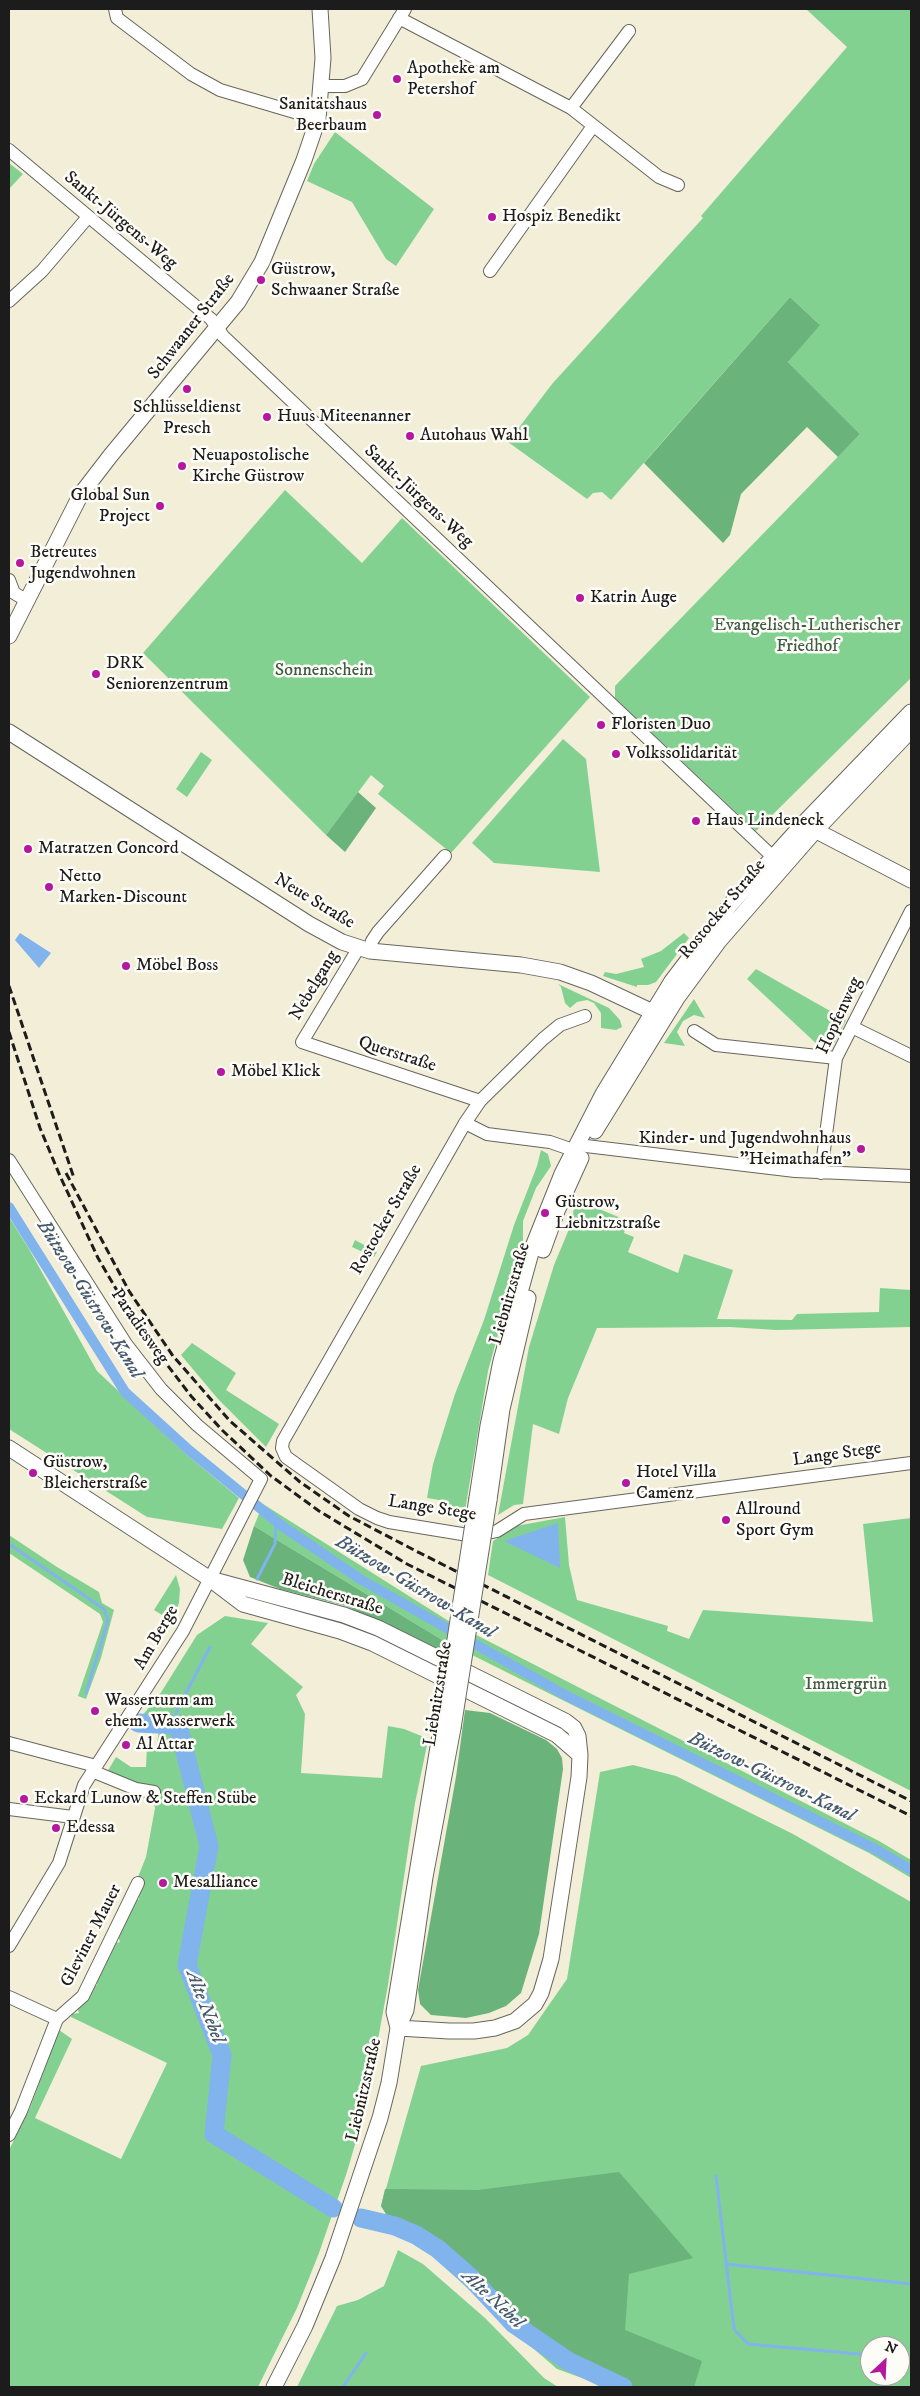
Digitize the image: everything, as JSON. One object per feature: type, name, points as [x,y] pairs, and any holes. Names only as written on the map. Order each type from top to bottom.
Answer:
[{"type":"main road","name":"Schwaaner Straße","points":[[9,636],[82,494],[111,455],[217,328],[250,285],[262,262],[304,160],[318,119],[322,86],[320,9]]},
{"type":"main road","points":[[809,828],[911,712]]},
{"type":"main road","points":[[809,828],[911,730]]},
{"type":"main road","name":"Neue Straße","points":[[9,732],[309,924],[342,942],[364,950],[521,965],[560,972],[585,980],[658,1014]]},
{"type":"main road","name":"Rostocker Straße","points":[[658,1014],[698,946],[773,857],[809,828]]},
{"type":"main road","name":"Rostocker Straße","points":[[658,1014],[809,828]]},
{"type":"main road","points":[[809,828],[911,880]]},
{"type":"main road","name":"Liebnitzstraße","points":[[274,2387],[305,2326],[346,2224],[380,2118],[389,2083],[398,2028],[406,2010],[447,1726],[483,1499],[530,1292],[580,1148],[658,1014]]},
{"type":"main road","name":"Bleicherstraße","points":[[9,1448],[210,1578],[243,1604],[340,1631],[372,1643],[557,1735],[580,1755],[579,1777],[551,1959],[544,1985],[535,2004],[515,2021],[495,2028],[474,2031],[398,2028]]},
{"type":"street","points":[[115,9],[117,18],[192,74],[220,90],[318,119]]},
{"type":"street","points":[[322,86],[345,86],[362,79],[402,13],[571,108],[659,177],[678,185]]},
{"type":"street","points":[[571,108],[629,31]]},
{"type":"street","points":[[490,271],[593,126]]},
{"type":"street","name":"Sankt-Jürgens-Weg","points":[[9,150],[211,319],[223,336],[773,857]]},
{"type":"street","points":[[9,301],[42,271],[88,217]]},
{"type":"street","points":[[9,580],[14,593],[26,600]]},
{"type":"street","name":"Nebelgang","points":[[302,1042],[364,950],[445,856]]},
{"type":"street","name":"Hopfenweg","points":[[822,1172],[836,1058],[911,911]]},
{"type":"street","name":"Rostocker Straße","points":[[286,1457],[282,1448],[283,1441],[465,1123],[480,1101],[543,1039],[560,1025],[585,1016]]},
{"type":"street","points":[[852,1027],[911,1056]]},
{"type":"street","points":[[694,1031],[716,1045],[836,1058]]},
{"type":"street","name":"Querstraße","points":[[302,1042],[480,1101]]},
{"type":"street","points":[[465,1123],[487,1134],[580,1148],[762,1168],[911,1176]]},
{"type":"street","name":"Paradiesweg","points":[[9,1160],[126,1344],[161,1389],[197,1425],[261,1479],[254,1492]]},
{"type":"street","name":"Lange Stege","points":[[286,1457],[360,1509],[376,1518],[389,1522],[474,1536],[497,1531],[524,1514],[911,1463]]},
{"type":"street","name":"Am Berge","points":[[9,1946],[59,1864],[84,1785],[178,1639],[254,1492]]},
{"type":"street","points":[[9,1744],[94,1768],[136,1789],[154,1792]]},
{"type":"street","points":[[9,1809],[73,1817]]},
{"type":"street","name":"Gleviner Mauer","points":[[9,2136],[57,2019],[83,1996],[138,1883]]},
{"type":"street","points":[[9,1997],[57,2019]]},
{"type":"green space","name":"Evangelisch-Lutherischer Friedhof","points":[[806,9],[911,9],[911,678],[756,831],[615,698],[615,686],[860,434],[788,362],[819,324],[790,297],[611,500],[602,492],[593,493],[587,499],[508,442],[552,384],[703,218],[701,216],[847,47]]},
{"type":"green space","points":[[335,132],[434,209],[396,266],[386,259],[352,202],[307,181],[314,164]]},
{"type":"green space","points":[[9,163],[23,174],[9,189]]},
{"type":"green space","points":[[790,297],[820,325],[788,362],[860,434],[838,457],[807,427],[741,494],[730,535],[723,543],[644,463]]},
{"type":"green space","name":"Sonnenschein","points":[[285,490],[362,563],[402,518],[590,697],[451,853],[378,794],[384,786],[371,775],[326,835],[143,653]]},
{"type":"green space","points":[[563,739],[586,759],[600,872],[494,863],[472,843]]},
{"type":"green space","points":[[201,752],[212,760],[187,797],[176,789]]},
{"type":"green space","points":[[358,792],[376,808],[345,852],[326,835]]},
{"type":"green space","points":[[684,933],[689,938],[656,982],[648,985],[637,985],[637,987],[603,976],[605,972],[616,974],[644,967],[641,959],[661,951]]},
{"type":"green space","points":[[756,969],[846,1020],[832,1048],[820,1047],[747,979]]},
{"type":"green space","points":[[558,984],[609,1008],[620,1020],[622,1027],[616,1030],[601,1028],[601,1013],[594,1003],[587,1000],[577,1002],[570,1008],[565,1003],[561,987]]},
{"type":"green space","points":[[694,999],[705,1018],[694,1015],[683,1021],[677,1032],[685,1046],[664,1043]]},
{"type":"green space","points":[[541,1150],[548,1154],[551,1166],[536,1188],[523,1221],[523,1242],[488,1371],[464,1517],[443,1516],[445,1504],[439,1500],[427,1498],[433,1464],[455,1394],[484,1320],[514,1225],[537,1166]]},
{"type":"green space","points":[[575,1199],[628,1221],[624,1233],[634,1237],[628,1252],[678,1273],[684,1254],[733,1270],[717,1319],[792,1320],[797,1314],[879,1312],[880,1288],[911,1290],[911,1327],[776,1330],[730,1327],[597,1328],[568,1398],[559,1434],[533,1424],[523,1504],[514,1505],[498,1515],[529,1347],[554,1265],[572,1222]]},
{"type":"green space","points":[[9,1217],[97,1371],[187,1455],[239,1498],[222,1529],[147,1517],[9,1429]]},
{"type":"green space","points":[[355,1240],[377,1252],[374,1257],[352,1247]]},
{"type":"green space","points":[[192,1343],[236,1373],[226,1390],[279,1424],[266,1447],[218,1399],[181,1355]]},
{"type":"green space","points":[[263,1504],[447,1620],[879,1841],[911,1860],[911,1878],[869,1853],[444,1641],[254,1526]]},
{"type":"green space","name":"Immergrün","points":[[565,1517],[569,1565],[577,1600],[668,1626],[667,1631],[689,1639],[703,1610],[873,1622],[863,1524],[911,1518],[911,1791],[488,1575],[493,1541],[516,1526]]},
{"type":"green space","points":[[254,1526],[444,1641],[442,1651],[346,1606],[280,1589],[250,1577],[243,1560]]},
{"type":"green space","points":[[9,1535],[99,1592],[102,1603],[114,1610],[101,1658],[86,1699],[78,1696],[103,1622],[100,1614],[9,1553]]},
{"type":"green space","points":[[176,1575],[180,1589],[179,1603],[172,1621],[154,1610]]},
{"type":"green space","points":[[225,1616],[268,1623],[251,1644],[303,1687],[296,1695],[305,1714],[301,1773],[382,1778],[388,1726],[404,1729],[424,1737],[427,1745],[415,1803],[388,1985],[365,2110],[347,2172],[319,2253],[297,2308],[258,2387],[9,2387],[9,2150],[30,2108],[59,2030],[72,2039],[35,2118],[121,2159],[167,2063],[71,2017],[72,2014],[79,2013],[77,2007],[92,1986],[97,1985],[97,1980],[116,1943],[120,1942],[118,1936],[135,1901],[139,1899],[136,1882],[146,1857],[155,1808],[151,1789],[106,1774],[116,1757],[131,1767],[146,1767],[147,1746],[156,1749],[159,1731],[136,1728],[139,1718],[160,1694],[197,1635]]},
{"type":"green space","points":[[465,1710],[490,1713],[546,1740],[557,1749],[562,1758],[563,1769],[539,1934],[521,1993],[506,2006],[489,2013],[466,2018],[431,2015],[420,2004],[418,1990],[456,1777]]},
{"type":"green space","points":[[633,1765],[676,1776],[793,1834],[911,1902],[911,2387],[607,2387],[557,2369],[512,2330],[432,2255],[400,2234],[381,2206],[421,2066],[507,2048],[528,2035],[567,1979],[600,1772]]},
{"type":"green space","points":[[619,2172],[693,2258],[629,2274],[625,2330],[702,2361],[694,2387],[629,2387],[570,2359],[518,2322],[473,2276],[439,2247],[420,2234],[389,2219],[381,2206],[385,2189],[478,2190]]},
{"type":"green space","points":[[398,2250],[423,2264],[485,2318],[544,2378],[558,2387],[297,2387],[337,2306],[358,2300],[384,2286]]},
{"type":"water","points":[[20,933],[51,953],[39,968],[15,940]]},
{"type":"water","points":[[558,1523],[560,1568],[504,1541]]},
{"type":"waterway","name":"Bützow-Güstrow-Kanal","points":[[9,1207],[125,1392],[190,1451],[282,1526],[360,1579],[565,1695],[877,1850],[911,1870]]},
{"type":"waterway","points":[[257,1579],[275,1544],[276,1521]]},
{"type":"waterway","points":[[9,1544],[104,1609],[108,1620],[86,1693]]},
{"type":"waterway","points":[[178,1725],[176,1712],[210,1647]]},
{"type":"waterway","name":"Alte Nebel","points":[[138,1723],[178,1725],[209,1846],[187,1965],[222,2055],[214,2134],[333,2208]]},
{"type":"waterway","points":[[716,2176],[734,2329],[748,2344],[860,2354]]},
{"type":"waterway","name":"Alte Nebel","points":[[361,2218],[395,2226],[416,2235],[438,2249],[471,2278],[514,2324],[568,2361],[623,2387]]},
{"type":"waterway","points":[[726,2264],[911,2284]]},
{"type":"waterway","points":[[343,2387],[366,2353]]},
{"type":"railway","points":[[9,986],[74,1178]]},
{"type":"railway","points":[[9,1032],[40,1128],[60,1176],[98,1258],[139,1328],[191,1396],[222,1430],[271,1476],[319,1511],[407,1564],[911,1816]]},
{"type":"railway","points":[[66,1173],[129,1291],[173,1356],[230,1421],[300,1482],[349,1516],[414,1550],[911,1801]]},
{"type":"place","name":"Apotheke am Petershof","points":[[397,79]]},
{"type":"place","name":"Sanitätshaus Beerbaum","points":[[377,115]]},
{"type":"place","name":"Hospiz Benedikt","points":[[492,217]]},
{"type":"place","name":"Güstrow, Schwaaner Straße","points":[[261,280]]},
{"type":"place","name":"Schlüsseldienst Presch","points":[[187,389]]},
{"type":"place","name":"Huus Miteenanner","points":[[267,417]]},
{"type":"place","name":"Autohaus Wahl","points":[[410,436]]},
{"type":"place","name":"Neuapostolische Kirche Güstrow","points":[[182,466]]},
{"type":"place","name":"Global Sun Project","points":[[160,506]]},
{"type":"place","name":"Betreutes Jugendwohnen","points":[[20,563]]},
{"type":"place","name":"Katrin Auge","points":[[580,598]]},
{"type":"place","name":"DRK Seniorenzentrum","points":[[96,674]]},
{"type":"place","name":"Floristen Duo","points":[[601,725]]},
{"type":"place","name":"Volkssolidarität","points":[[616,754]]},
{"type":"place","name":"Haus Lindeneck","points":[[696,821]]},
{"type":"place","name":"Matratzen Concord","points":[[28,849]]},
{"type":"place","name":"Netto Marken-Discount","points":[[49,887]]},
{"type":"place","name":"Möbel Boss","points":[[126,966]]},
{"type":"place","name":"Möbel Klick","points":[[221,1072]]},
{"type":"place","name":"Kinder- und Jugendwohnhaus \"Heimathafen\"","points":[[861,1149]]},
{"type":"place","name":"Güstrow, Liebnitzstraße","points":[[545,1213]]},
{"type":"place","name":"Güstrow, Bleicherstraße","points":[[33,1473]]},
{"type":"place","name":"Hotel Villa Camenz","points":[[626,1483]]},
{"type":"place","name":"Allround Sport Gym","points":[[726,1520]]},
{"type":"place","name":"Wasserturm am ehem. Wasserwerk","points":[[95,1711]]},
{"type":"place","name":"Al Attar","points":[[126,1745]]},
{"type":"place","name":"Eckard Lunow & Steffen Stübe","points":[[24,1799]]},
{"type":"place","name":"Edessa","points":[[56,1828]]},
{"type":"place","name":"Mesalliance","points":[[163,1883]]}]
